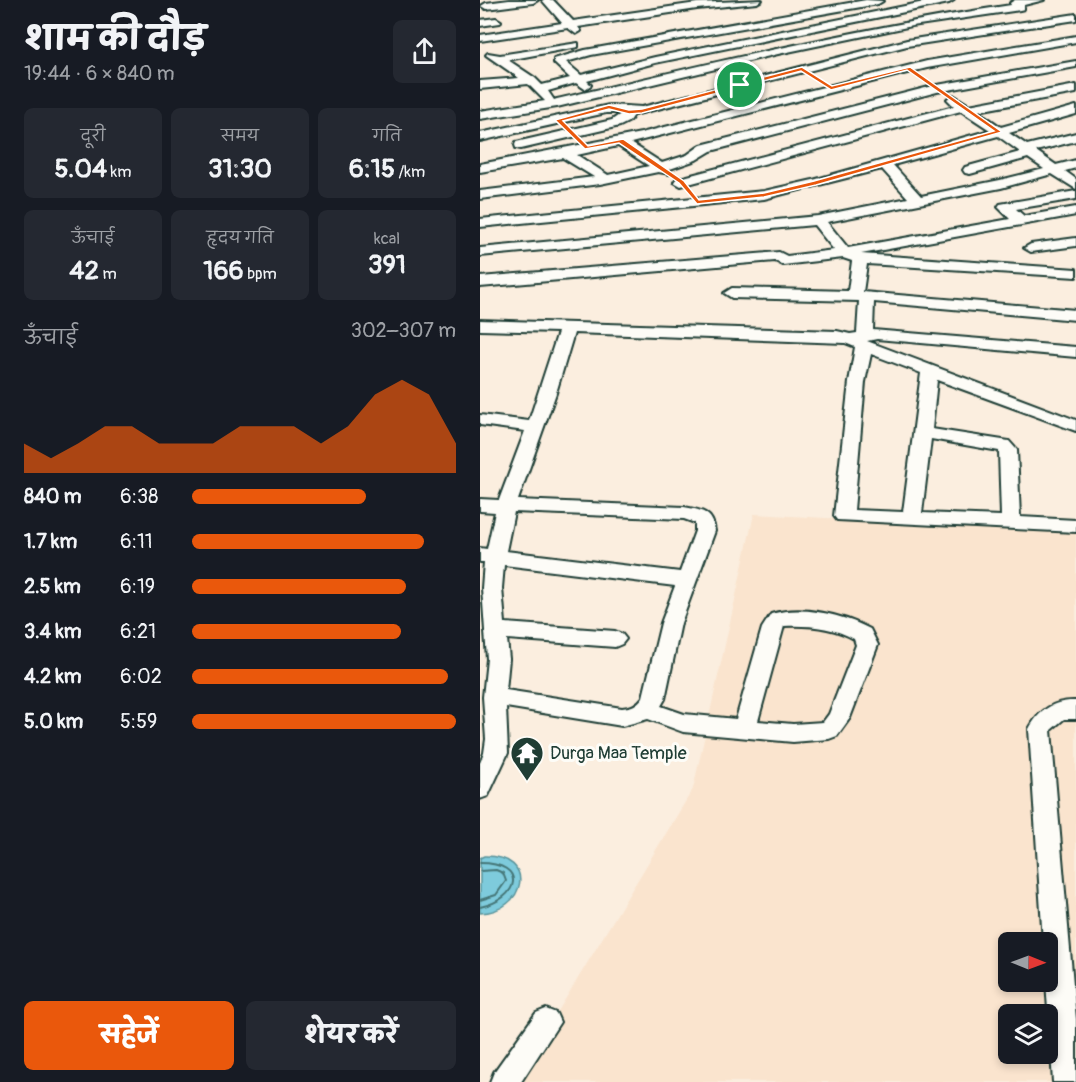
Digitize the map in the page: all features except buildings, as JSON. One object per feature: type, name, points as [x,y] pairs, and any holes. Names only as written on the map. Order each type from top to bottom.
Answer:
[{"type":"street","points":[[480,22],[487,10],[533,0]]},
{"type":"street","points":[[547,0],[587,42]]},
{"type":"street","points":[[672,0],[680,9]]},
{"type":"street","points":[[553,104],[531,80],[497,59],[481,44],[504,34],[570,25],[623,12],[680,9],[757,0]]},
{"type":"street","points":[[558,61],[652,41],[884,0]]},
{"type":"street","points":[[540,89],[670,56],[925,2],[949,0]]},
{"type":"street","points":[[480,115],[553,104],[773,52],[1039,0]]},
{"type":"street","points":[[925,2],[965,34]]},
{"type":"street","points":[[1016,3],[1073,43]]},
{"type":"street","points":[[487,10],[504,34]]},
{"type":"street","points":[[480,121],[485,136],[596,112],[609,107],[629,112],[907,43],[1076,17]]},
{"type":"street","points":[[497,59],[587,42],[703,25],[737,26],[773,52],[831,88]]},
{"type":"street","points":[[652,41],[690,71],[804,149]]},
{"type":"street","points":[[480,168],[620,141],[908,68],[1006,51],[1073,43]]},
{"type":"street","points":[[544,50],[596,94]]},
{"type":"street","points":[[1006,51],[1076,103]]},
{"type":"street","points":[[480,195],[606,179],[702,154],[706,148],[937,89],[1076,64]]},
{"type":"street","points":[[908,68],[1076,185]]},
{"type":"street","points":[[480,85],[531,80]]},
{"type":"street","points":[[681,182],[964,108],[1076,89]]},
{"type":"street","points":[[480,223],[764,195],[885,164],[1076,110]]},
{"type":"street","points":[[521,145],[616,123],[626,118],[629,112]]},
{"type":"street","points":[[558,120],[587,148]]},
{"type":"street","points":[[970,170],[1076,137]]},
{"type":"street","points":[[620,141],[681,182],[697,202]]},
{"type":"street","points":[[565,153],[606,179]]},
{"type":"street","points":[[885,164],[917,200]]},
{"type":"street","points":[[480,252],[819,220],[1001,184],[1076,164]]},
{"type":"street","points":[[1021,221],[1005,207],[1076,195]]},
{"type":"street","points":[[480,282],[683,262],[779,256],[783,261],[844,253],[1076,211]]},
{"type":"street","points":[[819,220],[844,253],[860,259],[1075,277],[1060,244]]},
{"type":"street","points":[[1031,248],[1076,242]]},
{"type":"street","points":[[860,259],[861,296],[857,382],[844,516],[1076,526]]},
{"type":"street","points":[[732,292],[861,296],[1076,315]]},
{"type":"street","points":[[480,325],[568,326],[1076,352]]},
{"type":"street","points":[[480,789],[496,753],[489,738],[498,660],[486,592],[488,557],[548,393],[568,326]]},
{"type":"street","points":[[859,340],[930,371],[1076,426]]},
{"type":"street","points":[[912,518],[930,371]]},
{"type":"street","points":[[480,420],[534,427]]},
{"type":"street","points":[[923,433],[1003,445],[1008,450],[1011,522]]},
{"type":"street","points":[[480,505],[696,515],[704,521],[705,531],[671,623],[654,699],[647,710],[637,716],[622,717],[494,697]]},
{"type":"street","points":[[488,557],[686,580]]},
{"type":"street","points":[[647,710],[683,723],[793,733],[828,730],[839,718],[867,645],[863,634],[850,626],[794,618],[778,620],[772,628],[745,727]]},
{"type":"street","points":[[494,630],[615,639]]},
{"type":"street","points":[[1068,1082],[1040,729],[1050,714],[1066,709],[1076,710]]},
{"type":"street","points":[[504,1082],[546,1022]]},
{"type":"shaded area","points":[[754,514],[1076,532],[1076,1082],[515,1082],[693,789]]},
{"type":"water","points":[[484,856],[501,858],[513,864],[519,873],[520,884],[516,894],[507,904],[495,910],[480,913],[480,858]]},
{"type":"place","name":"Durga Maa Temple","points":[[527,782]]},
{"type":"route","points":[[908,68],[999,132],[816,183],[764,195],[697,202],[681,182],[620,141],[587,148],[558,120],[609,107],[629,112],[642,111],[740,85],[802,69],[831,88],[908,68]]}]
